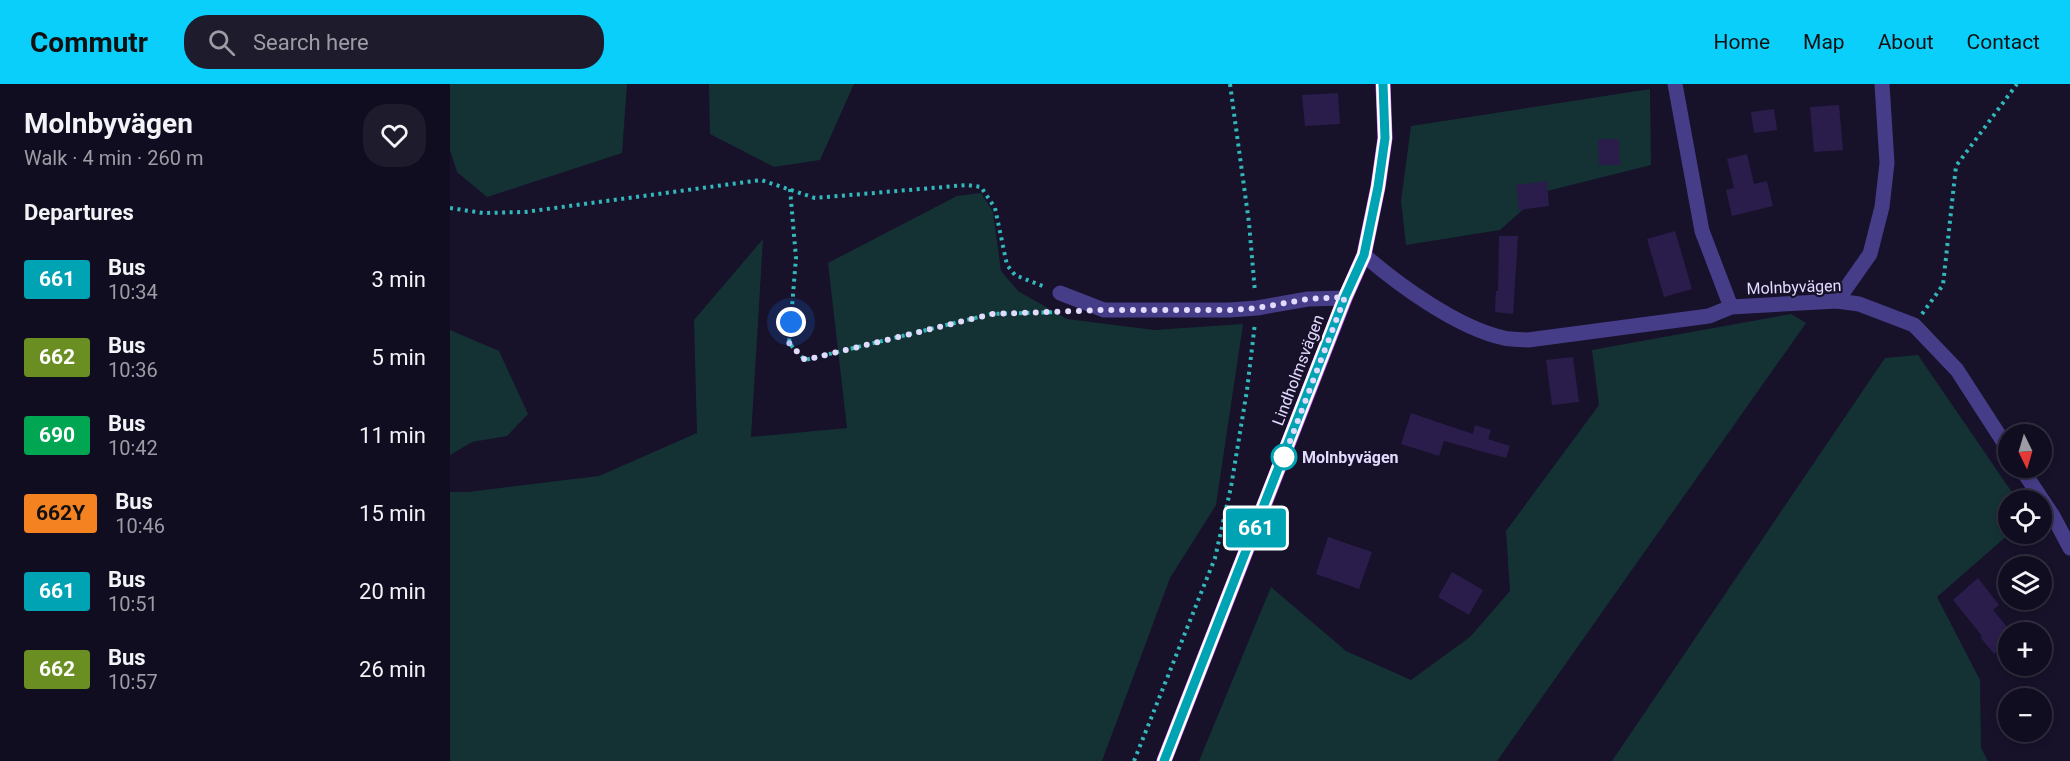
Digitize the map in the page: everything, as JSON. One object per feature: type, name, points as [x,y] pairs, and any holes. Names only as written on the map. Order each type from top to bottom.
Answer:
[{"type":"main road","name":"Lindholmsvägen","points":[[1164,761],[1345,297],[1364,255],[1385,138],[1383,84]]},
{"type":"street","name":"Molnbyvägen","points":[[1675,84],[1702,231],[1731,307]]},
{"type":"street","points":[[1838,301],[1870,254],[1882,207],[1887,163],[1882,84]]},
{"type":"street","name":"Molnbyvägen","points":[[1364,255],[1397,283],[1441,310],[1484,332],[1506,339],[1528,340],[1709,316],[1731,307],[1838,301],[1859,304],[1914,325],[1957,370],[1998,434]]},
{"type":"street","points":[[1060,293],[1104,310],[1257,308],[1308,299],[1345,297]]},
{"type":"street","points":[[2028,478],[2053,516],[2070,548]]},
{"type":"path","points":[[1134,761],[1215,558],[1231,487],[1247,390],[1257,308],[1249,223],[1230,84]]},
{"type":"path","points":[[1914,325],[1943,285],[1956,166],[2018,84]]},
{"type":"path","points":[[450,207],[483,213],[525,212],[761,180],[815,198],[967,185],[981,187],[995,208],[1006,265],[1015,275],[1060,293]]},
{"type":"path","points":[[789,189],[796,258],[789,343],[805,360],[992,314],[1059,312]]},
{"type":"green space","points":[[450,84],[627,84],[622,153],[487,197],[457,172],[450,150]]},
{"type":"green space","points":[[709,84],[854,84],[820,160],[774,167],[710,134]]},
{"type":"green space","points":[[1650,89],[1651,165],[1543,192],[1500,230],[1406,245],[1401,201],[1411,126]]},
{"type":"green space","points":[[981,193],[993,212],[1001,271],[1018,291],[1067,319],[1154,330],[1243,324],[1216,505],[1170,578],[1102,761],[450,761],[450,492],[468,492],[599,476],[697,433],[694,320],[763,239],[751,437],[847,428],[828,263],[957,196]]},
{"type":"green space","points":[[1791,314],[1806,323],[1497,761],[1199,761],[1271,587],[1346,651],[1411,680],[1470,637],[1510,591],[1506,531],[1599,405],[1592,350]]},
{"type":"green space","points":[[450,330],[499,351],[528,414],[507,436],[472,442],[450,455]]},
{"type":"green space","points":[[1918,355],[1998,472],[1998,478],[2002,478],[2010,490],[1998,490],[1998,544],[1937,597],[1980,680],[1981,748],[1988,761],[1612,761],[1885,358]]},
{"type":"building","points":[[1338,93],[1340,124],[1305,126],[1302,95]]},
{"type":"building","points":[[1839,105],[1843,150],[1814,152],[1810,107]]},
{"type":"building","points":[[1774,109],[1777,130],[1754,133],[1751,112]]},
{"type":"building","points":[[1598,139],[1619,139],[1620,165],[1599,165]]},
{"type":"building","points":[[1747,154],[1754,184],[1767,181],[1773,206],[1732,216],[1726,190],[1734,188],[1727,159]]},
{"type":"building","points":[[1547,181],[1549,206],[1519,210],[1516,185]]},
{"type":"building","points":[[1675,231],[1692,289],[1664,297],[1647,239]]},
{"type":"building","points":[[1499,236],[1518,236],[1513,314],[1495,312],[1496,291],[1498,291]]},
{"type":"building","points":[[1573,357],[1579,402],[1552,405],[1546,360]]},
{"type":"building","points":[[1411,413],[1473,434],[1475,425],[1491,430],[1488,439],[1510,446],[1506,458],[1444,441],[1439,456],[1401,444]]},
{"type":"building","points":[[1328,537],[1372,552],[1359,589],[1316,574]]},
{"type":"building","points":[[1452,572],[1483,590],[1469,615],[1438,597]]},
{"type":"building","points":[[1978,578],[1998,604],[1993,610],[2003,622],[1998,622],[1998,650],[1994,654],[1980,637],[1982,636],[1953,600]]},
{"type":"bus line","name":"661","points":[[1164,761],[1345,297],[1364,255],[1385,138],[1383,84]]},
{"type":"place","name":"Molnbyvägen","points":[[1284,457]]},
{"type":"route","points":[[791,322],[789,343],[805,360],[992,314],[1104,310],[1229,310],[1257,308],[1308,299],[1345,297],[1284,457]]}]
